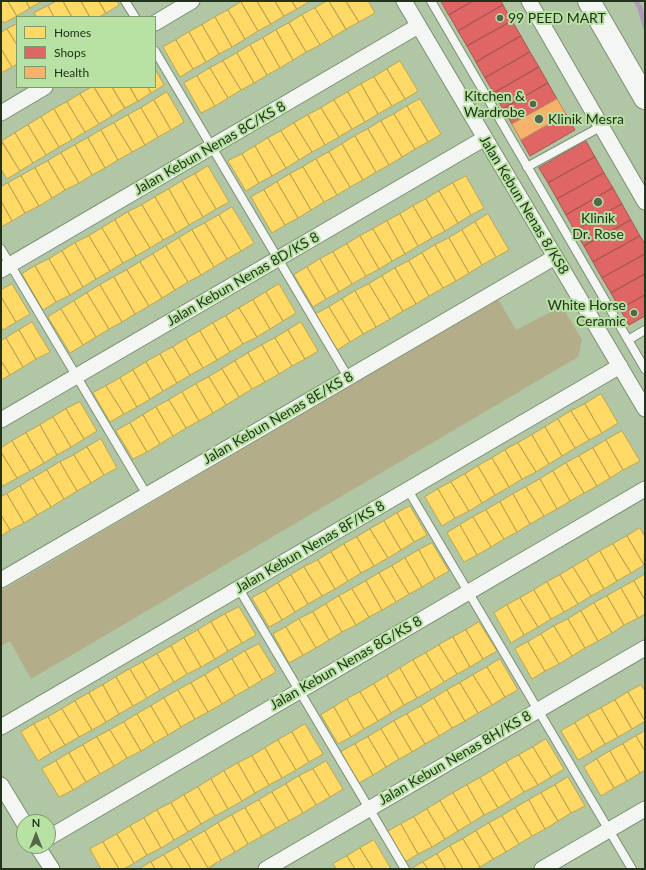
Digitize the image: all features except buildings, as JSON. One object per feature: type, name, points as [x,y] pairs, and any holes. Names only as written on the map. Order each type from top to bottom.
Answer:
[{"type":"main road","points":[[590,1],[645,98]]},
{"type":"street","points":[[156,22],[192,1]]},
{"type":"street","name":"Jalan Kebun Nenas 8/KS8","points":[[404,1],[645,409]]},
{"type":"street","points":[[529,1],[645,202]]},
{"type":"street","name":"Jalan Kebun Nenas 8C/KS 8","points":[[6,267],[418,26]]},
{"type":"street","points":[[1,113],[43,88]]},
{"type":"street","name":"Jalan Kebun Nenas 8D/KS 8","points":[[1,420],[485,138]]},
{"type":"street","name":"Jalan Kebun Nenas 8E/KS 8","points":[[1,580],[555,257]]},
{"type":"street","name":"Jalan Kebun Nenas 8F/KS 8","points":[[1,727],[620,366]]},
{"type":"street","name":"Jalan Kebun Nenas 8G/KS 8","points":[[56,833],[645,489]]},
{"type":"street","name":"Jalan Kebun Nenas 8H/KS 8","points":[[266,869],[645,648]]},
{"type":"street","points":[[1,785],[19,814]]},
{"type":"street","points":[[542,869],[645,809]]},
{"type":"street","points":[[43,854],[52,869]]},
{"type":"lane","points":[[125,1],[134,16]]},
{"type":"lane","points":[[431,1],[645,370]]},
{"type":"lane","points":[[156,53],[348,377]]},
{"type":"lane","points":[[527,167],[602,126]]},
{"type":"lane","points":[[1,249],[6,267],[76,376],[147,495]]},
{"type":"lane","points":[[628,340],[645,330]]},
{"type":"lane","points":[[408,490],[632,869]]},
{"type":"lane","points":[[239,589],[405,869]]},
{"type":"shaded area","points":[[498,299],[516,330],[562,306],[582,340],[578,357],[31,679],[10,641],[1,646],[1,591]]},
{"type":"waterway","points":[[636,1],[640,8],[645,26]]},
{"type":"place","name":"99 PEED MART","points":[[500,18]]},
{"type":"place","name":"Kitchen & Wardrobe","points":[[533,104]]},
{"type":"place","name":"Klinik Mesra","points":[[539,119]]},
{"type":"place","name":"Klinik Dr. Rose","points":[[598,202]]},
{"type":"place","name":"White Horse Ceramic","points":[[634,313]]}]
